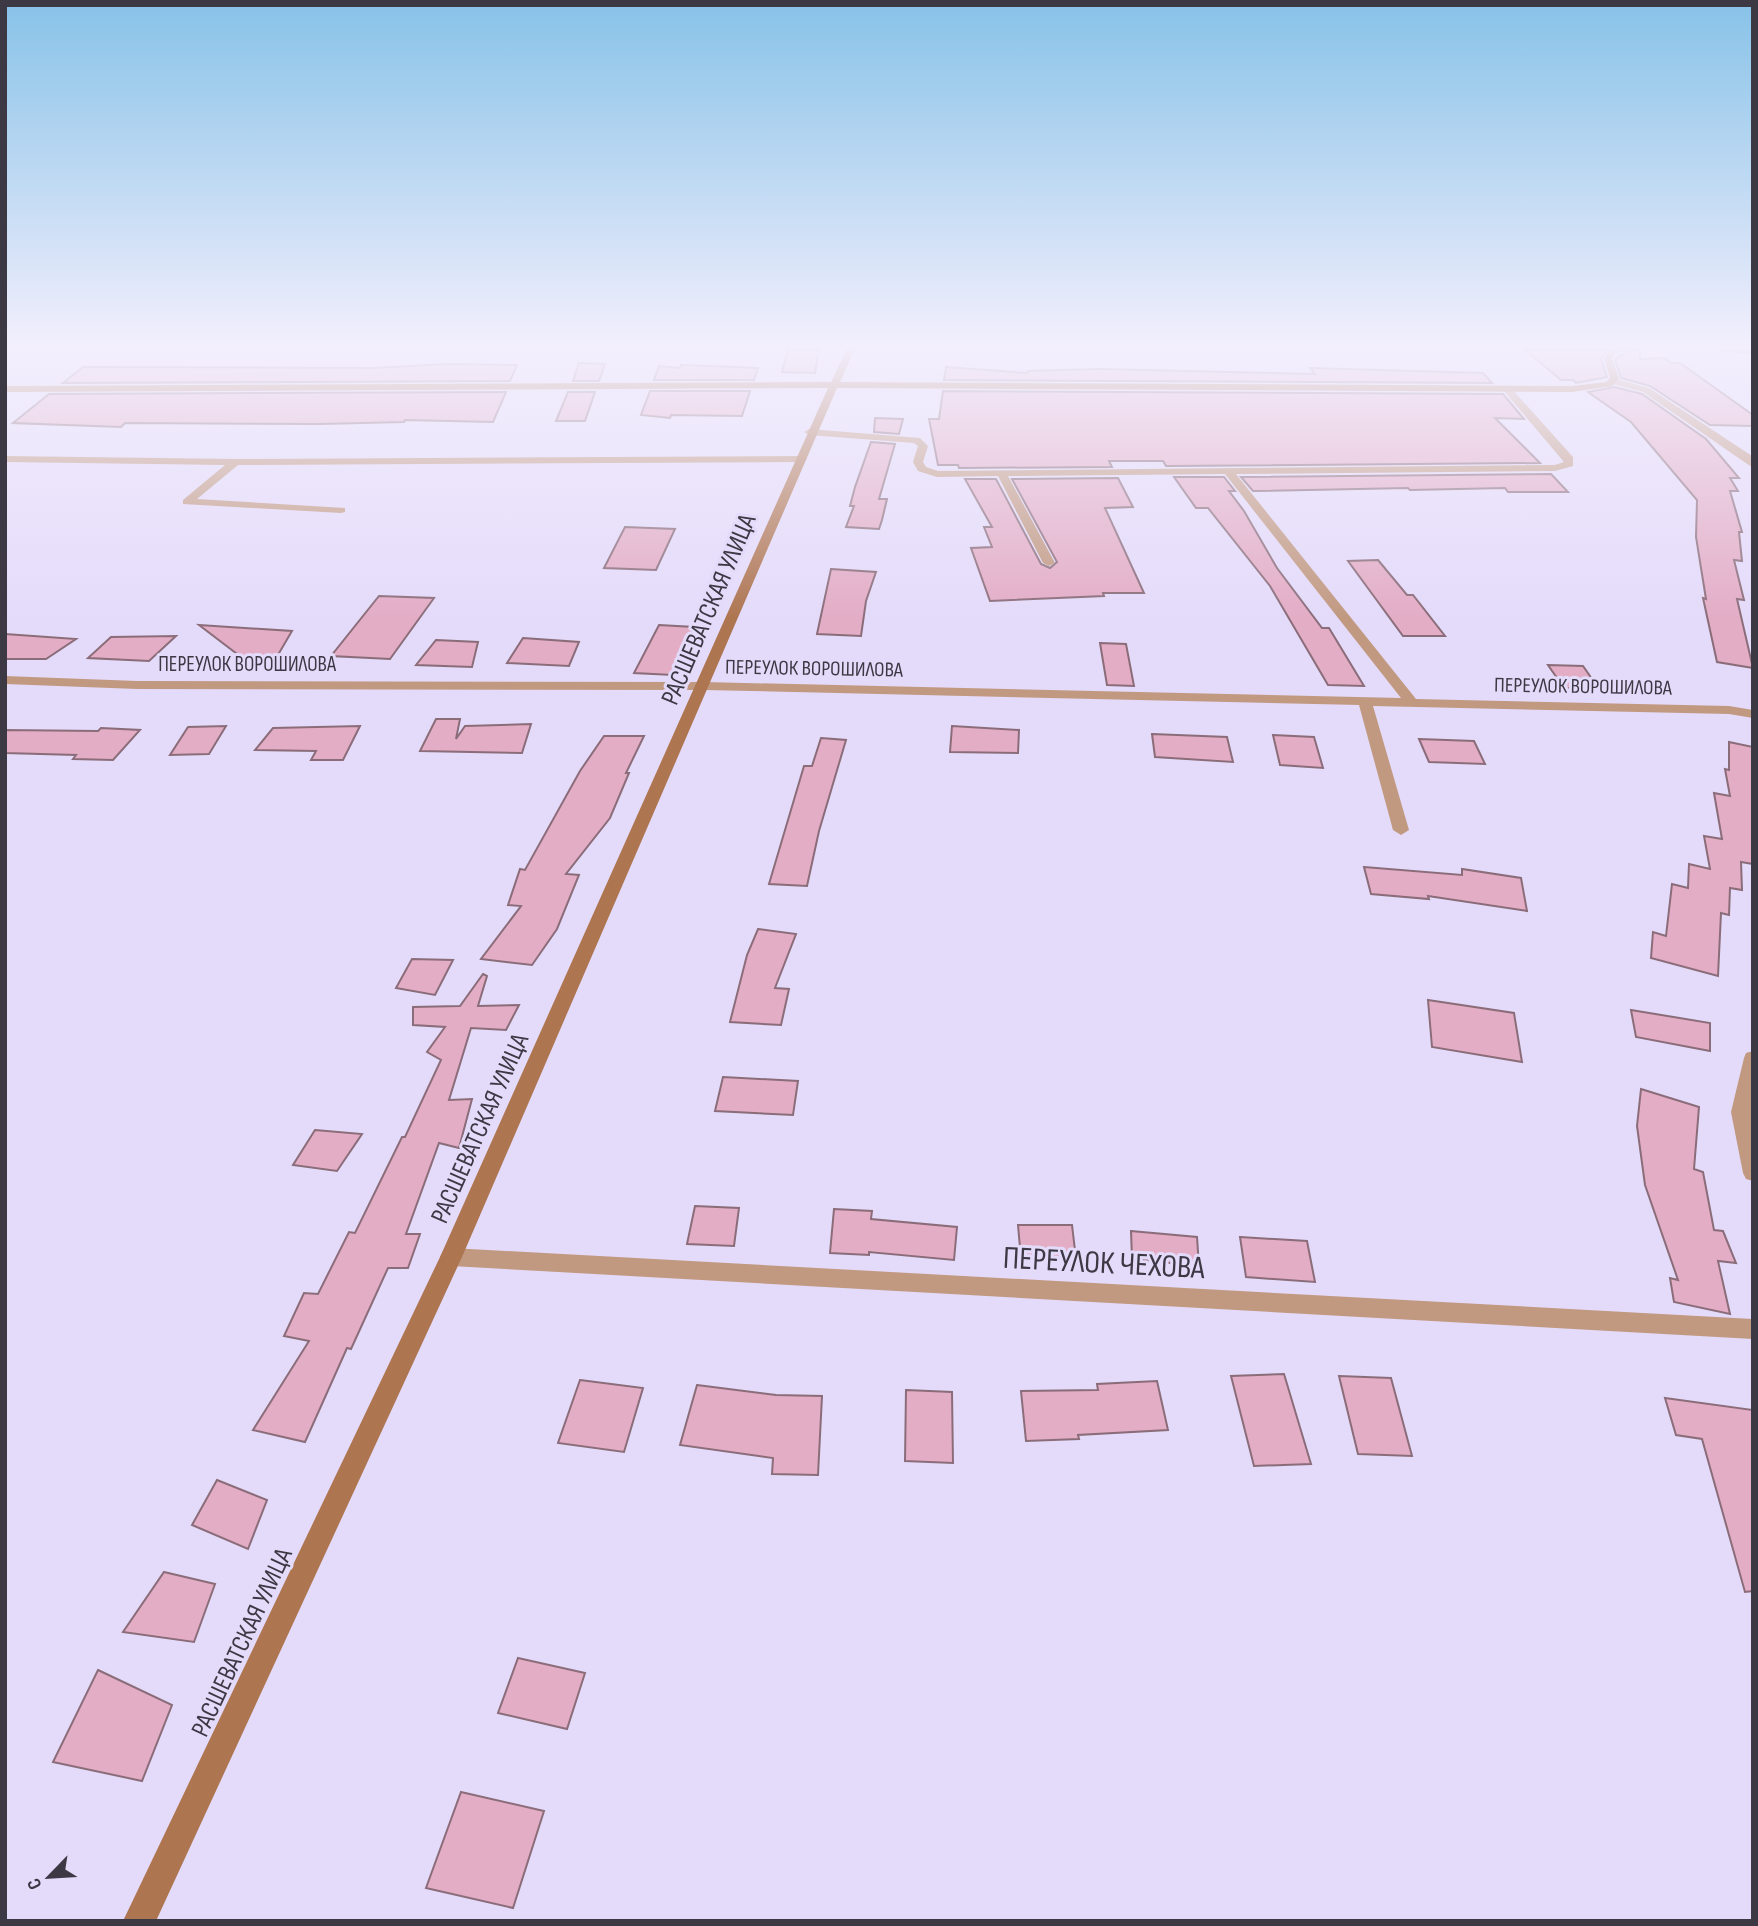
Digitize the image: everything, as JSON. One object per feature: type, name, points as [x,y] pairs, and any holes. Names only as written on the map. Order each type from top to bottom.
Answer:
[{"type":"street","name":"РАСШЕВАТСКАЯ УЛИЦА","points":[[139,1921],[451,1257],[704,686],[802,459],[807,439]]},
{"type":"street","points":[[902,439],[917,440],[923,446],[918,462],[922,469],[937,474],[1555,468],[1569,464],[1569,459],[1551,439]]},
{"type":"street","points":[[1719,439],[1748,458],[1753,465]]},
{"type":"street","points":[[5,459],[802,459]]},
{"type":"street","points":[[235,461],[187,502],[341,510]]},
{"type":"street","points":[[1228,471],[1412,703]]},
{"type":"street","points":[[1001,473],[1049,563]]},
{"type":"street","name":"ПЕРЕУЛОК ВОРОШИЛОВА","points":[[5,680],[137,685],[704,686],[1729,710],[1753,714]]},
{"type":"street","points":[[1365,702],[1401,830]]},
{"type":"street","points":[[1753,1058],[1741,1112],[1753,1172]]},
{"type":"street","name":"ПЕРЕУЛОК ЧЕХОВА","points":[[451,1257],[1753,1329]]},
{"type":"building","points":[[933,439],[1516,439],[1540,463],[1166,466],[1163,461],[1109,461],[1112,467],[959,468],[958,465],[938,465]]},
{"type":"building","points":[[1645,439],[1706,439],[1739,478],[1730,478],[1738,491],[1730,491],[1742,532],[1739,532],[1742,561],[1734,560],[1744,600],[1737,599],[1753,668],[1717,662],[1703,598],[1706,599],[1696,537],[1697,500]]},
{"type":"building","points":[[871,442],[895,444],[879,499],[887,499],[882,520],[879,529],[846,527],[854,506],[850,506],[855,487]]},
{"type":"building","points":[[1551,474],[1568,492],[1508,492],[1505,488],[1253,491],[1241,477]]},
{"type":"building","points":[[1174,477],[1224,477],[1235,491],[1229,491],[1244,511],[1277,568],[1322,628],[1329,628],[1364,686],[1328,685],[1270,586],[1208,508],[1196,508]]},
{"type":"building","points":[[1118,478],[1133,507],[1105,508],[1144,593],[1103,593],[1104,596],[990,601],[971,548],[992,547],[984,527],[992,527],[965,479],[996,479],[1041,564],[1050,568],[1057,562],[1012,479]]},
{"type":"building","points":[[625,527],[675,529],[656,570],[604,568]]},
{"type":"building","points":[[1378,560],[1407,595],[1413,595],[1445,636],[1403,636],[1348,561]]},
{"type":"building","points":[[831,569],[876,572],[866,601],[861,636],[817,634]]},
{"type":"building","points":[[379,596],[434,598],[390,659],[331,656]]},
{"type":"building","points":[[199,625],[292,631],[275,660],[245,660]]},
{"type":"building","points":[[659,625],[694,627],[673,675],[634,673]]},
{"type":"building","points":[[5,634],[76,639],[46,659],[5,659]]},
{"type":"building","points":[[176,636],[149,661],[88,658],[111,637]]},
{"type":"building","points":[[523,638],[579,642],[569,666],[507,663]]},
{"type":"building","points":[[436,640],[478,642],[472,667],[416,665]]},
{"type":"building","points":[[1100,643],[1126,644],[1134,686],[1107,685]]},
{"type":"building","points":[[1548,665],[1583,666],[1599,689],[1564,688]]},
{"type":"building","points":[[436,719],[460,719],[456,739],[465,726],[531,724],[522,753],[420,751]]},
{"type":"building","points":[[226,726],[209,754],[170,755],[188,727]]},
{"type":"building","points":[[360,726],[343,760],[311,760],[316,751],[255,750],[273,728]]},
{"type":"building","points":[[952,726],[1019,730],[1018,753],[950,752]]},
{"type":"building","points":[[101,728],[140,730],[113,760],[73,759],[76,755],[5,753],[5,730],[98,731]]},
{"type":"building","points":[[1152,734],[1227,737],[1233,762],[1155,757]]},
{"type":"building","points":[[1273,735],[1314,737],[1323,768],[1280,765]]},
{"type":"building","points":[[604,736],[644,736],[626,773],[629,773],[610,818],[566,874],[579,875],[557,929],[532,965],[481,959],[521,906],[508,905],[520,869],[525,870],[580,771]]},
{"type":"building","points":[[821,738],[846,740],[819,831],[807,886],[769,884],[804,766],[812,766]]},
{"type":"building","points":[[1419,739],[1474,741],[1485,764],[1429,762]]},
{"type":"building","points":[[1729,742],[1753,747],[1753,864],[1741,862],[1742,890],[1730,888],[1729,915],[1721,913],[1718,976],[1651,958],[1653,932],[1666,936],[1672,884],[1688,888],[1689,864],[1710,869],[1704,836],[1722,839],[1714,793],[1730,796],[1725,769],[1729,770]]},
{"type":"building","points":[[1364,867],[1462,875],[1462,869],[1521,878],[1527,911],[1428,896],[1429,899],[1371,894]]},
{"type":"building","points":[[758,929],[796,934],[775,988],[789,989],[781,1025],[730,1022],[747,955]]},
{"type":"building","points":[[412,959],[453,960],[435,995],[396,988]]},
{"type":"building","points":[[483,974],[487,976],[478,1006],[519,1005],[506,1030],[471,1028],[449,1100],[472,1099],[459,1148],[439,1143],[406,1234],[420,1234],[408,1268],[388,1268],[351,1349],[347,1348],[305,1442],[253,1430],[309,1341],[284,1336],[304,1293],[318,1294],[349,1232],[355,1233],[441,1060],[427,1052],[445,1027],[413,1025],[413,1007],[460,1006]]},
{"type":"building","points":[[1428,1000],[1514,1013],[1522,1062],[1432,1047]]},
{"type":"building","points":[[1631,1010],[1710,1023],[1710,1051],[1636,1037]]},
{"type":"building","points":[[723,1077],[798,1081],[793,1115],[715,1111]]},
{"type":"building","points":[[1641,1089],[1699,1107],[1694,1169],[1703,1172],[1714,1230],[1723,1231],[1736,1263],[1718,1261],[1730,1314],[1674,1302],[1670,1278],[1678,1280],[1645,1185],[1637,1126]]},
{"type":"building","points":[[315,1130],[362,1134],[337,1171],[293,1165]]},
{"type":"building","points":[[695,1206],[739,1208],[734,1246],[687,1244]]},
{"type":"building","points":[[834,1209],[872,1211],[871,1219],[957,1227],[954,1260],[869,1252],[869,1255],[830,1253]]},
{"type":"building","points":[[1018,1225],[1072,1225],[1076,1259],[1021,1259]]},
{"type":"building","points":[[1131,1231],[1197,1237],[1199,1266],[1132,1259]]},
{"type":"building","points":[[1240,1237],[1307,1241],[1315,1282],[1246,1277]]},
{"type":"building","points":[[1284,1374],[1311,1464],[1254,1466],[1231,1376]]},
{"type":"building","points":[[1339,1376],[1391,1378],[1412,1456],[1358,1454]]},
{"type":"building","points":[[580,1380],[643,1388],[624,1452],[558,1443]]},
{"type":"building","points":[[1157,1381],[1168,1430],[1026,1441],[1021,1391],[1098,1390],[1097,1384]]},
{"type":"building","points":[[697,1385],[776,1395],[822,1396],[818,1475],[772,1474],[773,1458],[680,1445]]},
{"type":"building","points":[[906,1390],[952,1392],[953,1463],[905,1461]]},
{"type":"building","points":[[1665,1398],[1753,1410],[1753,1591],[1745,1592],[1702,1439],[1676,1435]]},
{"type":"building","points":[[217,1480],[267,1500],[248,1549],[192,1525]]},
{"type":"building","points":[[164,1572],[215,1584],[194,1642],[123,1632]]},
{"type":"building","points":[[518,1658],[585,1673],[567,1729],[498,1713]]},
{"type":"building","points":[[98,1670],[172,1705],[142,1781],[53,1762]]},
{"type":"building","points":[[461,1792],[544,1811],[513,1908],[426,1888]]}]
